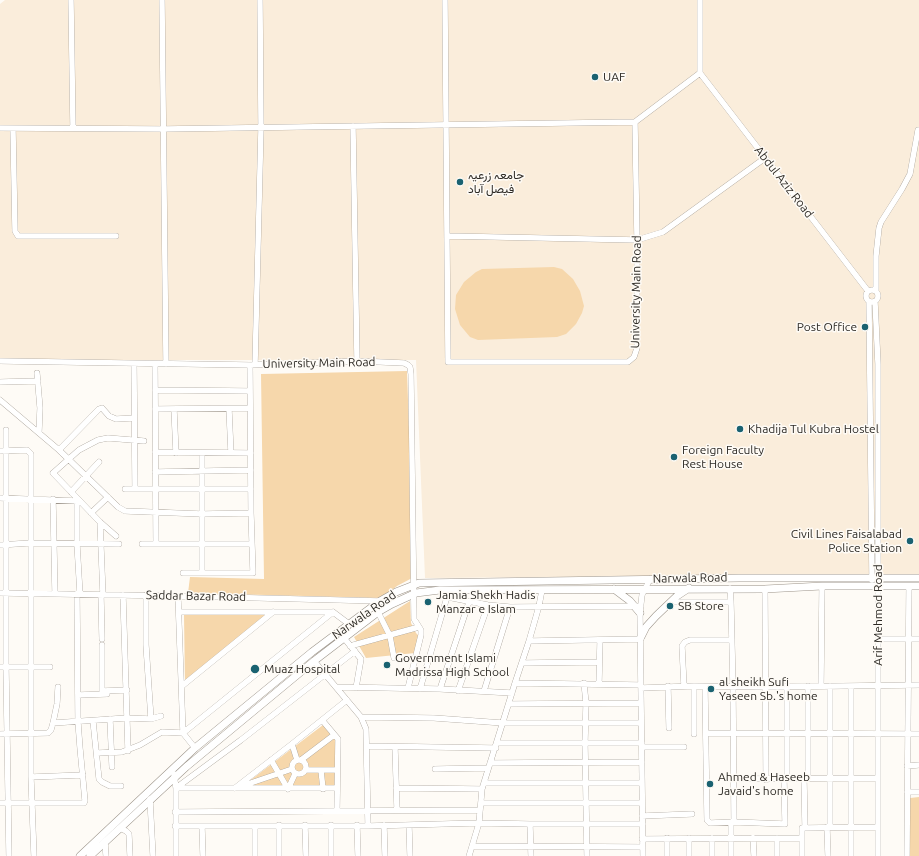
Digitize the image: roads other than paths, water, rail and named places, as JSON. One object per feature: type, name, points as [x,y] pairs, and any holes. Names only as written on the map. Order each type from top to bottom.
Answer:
[{"type":"main road","name":"Narwala Road","points":[[80,856],[195,748],[312,652],[380,601],[396,592],[419,583],[650,579],[919,578]]},
{"type":"main road","name":"Narwala Road","points":[[90,856],[174,777],[314,661],[378,612],[413,594],[440,590],[689,588],[765,589],[822,586],[919,586]]},
{"type":"main road","points":[[641,638],[646,627],[656,616],[689,588]]},
{"type":"main road","points":[[613,589],[639,608]]},
{"type":"street","points":[[71,0],[73,128]]},
{"type":"street","points":[[162,0],[166,364]]},
{"type":"street","points":[[183,573],[253,573],[250,391],[261,128],[260,0]]},
{"type":"street","points":[[445,0],[447,236],[637,240],[663,232],[765,158]]},
{"type":"street","points":[[0,128],[163,129],[635,122],[700,73],[700,0]]},
{"type":"street","name":"Abdul Aziz Road","points":[[700,73],[868,291]]},
{"type":"street","name":"University Main Road","points":[[447,236],[448,362],[628,362],[634,357],[636,348],[637,240],[635,122]]},
{"type":"street","points":[[353,126],[357,361]]},
{"type":"street","points":[[13,129],[16,231],[18,236],[116,236]]},
{"type":"street","points":[[875,578],[871,516],[870,382],[872,302],[878,297],[876,291],[876,256],[881,222],[910,174],[918,130]]},
{"type":"street","points":[[872,302],[865,297],[868,291],[876,291]]},
{"type":"street","name":"Arif Mehmod Road","points":[[872,302],[878,382],[878,516],[875,578],[879,685],[878,856]]},
{"type":"street","name":"University Main Road","points":[[0,361],[252,365],[357,361],[404,363],[410,367],[414,619],[419,627],[421,635],[408,688]]},
{"type":"street","points":[[134,364],[135,489]]},
{"type":"street","points":[[155,364],[156,544]]},
{"type":"street","points":[[37,373],[40,408],[39,432]]},
{"type":"street","points":[[0,382],[38,381]]},
{"type":"street","points":[[870,382],[878,382]]},
{"type":"street","points":[[155,390],[250,391]]},
{"type":"street","points":[[0,400],[27,424],[39,432],[118,507],[125,511],[202,514],[251,513]]},
{"type":"street","points":[[59,450],[99,409],[102,408],[109,416],[116,419],[134,418]]},
{"type":"street","points":[[155,409],[250,408]]},
{"type":"street","points":[[174,409],[176,452]]},
{"type":"street","points":[[229,409],[231,453]]},
{"type":"street","points":[[6,430],[3,451],[7,498],[7,545],[3,593],[3,734],[8,803],[9,856]]},
{"type":"street","points":[[116,536],[91,513],[53,472],[79,450],[98,440],[108,438],[144,441]]},
{"type":"street","points":[[870,439],[878,439]]},
{"type":"street","points":[[3,451],[27,450],[31,454],[30,543],[32,594],[32,803],[34,856]]},
{"type":"street","points":[[155,452],[251,453]]},
{"type":"street","points":[[202,453],[202,573]]},
{"type":"street","points":[[71,492],[99,462]]},
{"type":"street","points":[[155,472],[251,470]]},
{"type":"street","points":[[125,489],[251,489]]},
{"type":"street","points":[[91,513],[108,496]]},
{"type":"street","points":[[0,498],[77,501],[78,722],[86,798],[84,803],[0,803]]},
{"type":"street","points":[[53,500],[55,594]]},
{"type":"street","points":[[871,516],[878,516]]},
{"type":"street","points":[[100,522],[102,691],[127,690]]},
{"type":"street","points":[[0,544],[120,544]]},
{"type":"street","points":[[142,544],[252,544]]},
{"type":"street","points":[[642,856],[641,638],[639,608],[644,589],[650,579]]},
{"type":"street","points":[[821,686],[822,586]]},
{"type":"street","points":[[907,856],[909,586]]},
{"type":"street","points":[[730,588],[732,602],[734,734],[731,856]]},
{"type":"street","points":[[765,589],[766,780]]},
{"type":"street","points":[[469,856],[479,823],[482,789],[529,641],[542,590]]},
{"type":"street","name":"Saddar Bazar Road","points":[[3,593],[380,601],[392,604]]},
{"type":"street","points":[[123,595],[128,751]]},
{"type":"street","points":[[146,595],[146,645],[151,719]]},
{"type":"street","points":[[178,596],[183,733],[195,748]]},
{"type":"street","points":[[420,689],[446,597],[488,605],[510,607],[539,606],[639,608]]},
{"type":"street","points":[[440,689],[469,602]]},
{"type":"street","points":[[671,602],[732,602]]},
{"type":"street","points":[[458,691],[488,605]]},
{"type":"street","points":[[484,691],[510,607]]},
{"type":"street","points":[[179,612],[333,612],[349,624]]},
{"type":"street","points":[[182,686],[273,612]]},
{"type":"street","points":[[97,753],[118,753],[128,751],[162,732],[183,733],[333,612]]},
{"type":"street","points":[[378,612],[390,636],[394,658]]},
{"type":"street","points":[[350,646],[419,627]]},
{"type":"street","points":[[344,638],[361,659],[356,688]]},
{"type":"street","points":[[529,641],[641,638]]},
{"type":"street","points":[[878,639],[919,639]]},
{"type":"street","points":[[599,684],[600,640]]},
{"type":"street","points":[[684,686],[682,646],[685,642],[690,640],[732,640]]},
{"type":"street","points":[[176,788],[241,740],[355,651]]},
{"type":"street","points":[[314,661],[361,717],[366,729],[368,826]]},
{"type":"street","points":[[522,663],[599,662]]},
{"type":"street","points":[[3,667],[50,667]]},
{"type":"street","points":[[515,683],[705,687],[919,685]]},
{"type":"street","points":[[584,684],[586,703],[585,743],[587,856]]},
{"type":"street","points":[[668,686],[669,728]]},
{"type":"street","points":[[694,686],[694,734]]},
{"type":"street","points":[[805,828],[809,735],[808,686]]},
{"type":"street","points":[[828,856],[830,686]]},
{"type":"street","points":[[851,686],[851,856]]},
{"type":"street","points":[[3,734],[48,733],[51,730],[53,723],[58,687]]},
{"type":"street","points":[[336,687],[440,689],[512,693]]},
{"type":"street","points":[[705,687],[707,820],[710,823],[733,822],[784,824],[788,734],[787,687]]},
{"type":"street","points":[[78,694],[121,694]]},
{"type":"street","points":[[234,788],[347,700]]},
{"type":"street","points":[[509,704],[641,703]]},
{"type":"street","points":[[53,723],[127,718],[151,719],[161,716]]},
{"type":"street","points":[[361,717],[434,718],[503,723],[641,723]]},
{"type":"street","points":[[110,719],[110,752],[112,767]]},
{"type":"street","points":[[322,720],[338,739],[337,810]]},
{"type":"street","points":[[93,721],[99,779],[110,786],[121,786]]},
{"type":"street","points":[[706,733],[809,735],[919,734]]},
{"type":"street","points":[[288,789],[293,771],[293,763],[334,735]]},
{"type":"street","points":[[367,746],[395,747],[585,743],[684,747]]},
{"type":"street","points":[[234,788],[279,774],[293,771],[301,775],[306,772],[307,766],[304,761],[299,760],[292,744]]},
{"type":"street","points":[[395,747],[397,810]]},
{"type":"street","points":[[271,760],[288,789]]},
{"type":"street","points":[[435,768],[642,762]]},
{"type":"street","points":[[907,766],[919,766]]},
{"type":"street","points":[[173,768],[176,788],[176,856]]},
{"type":"street","points":[[306,770],[337,770]]},
{"type":"street","points":[[321,770],[323,789]]},
{"type":"street","points":[[32,777],[83,775]]},
{"type":"street","points":[[734,779],[766,780],[786,778],[878,778]]},
{"type":"street","points":[[484,783],[642,783]]},
{"type":"street","points":[[176,788],[337,788]]},
{"type":"street","points":[[396,788],[482,789]]},
{"type":"street","points":[[907,792],[919,792]]},
{"type":"street","points":[[150,799],[153,856]]},
{"type":"street","points":[[481,803],[642,803]]},
{"type":"street","points":[[175,812],[480,810]]},
{"type":"street","points":[[642,816],[692,814]]},
{"type":"street","points":[[175,826],[368,826],[479,823],[642,824]]},
{"type":"street","points":[[530,824],[531,856]]},
{"type":"street","points":[[279,825],[279,856]]},
{"type":"street","points":[[305,825],[306,856]]},
{"type":"street","points":[[331,825],[331,856]]},
{"type":"street","points":[[357,825],[358,856]]},
{"type":"street","points":[[384,825],[385,856]]},
{"type":"street","points":[[409,825],[410,856]]},
{"type":"street","points":[[202,826],[203,856]]},
{"type":"street","points":[[255,826],[255,856]]},
{"type":"street","points":[[802,856],[802,828],[878,827]]},
{"type":"street","points":[[120,828],[129,834],[130,856]]},
{"type":"street","points":[[667,838],[667,856]]},
{"type":"street","points":[[688,838],[689,856]]},
{"type":"street","points":[[712,838],[712,856]]},
{"type":"street","points":[[753,838],[754,856]]},
{"type":"street","points":[[777,856],[778,838]]},
{"type":"street","points":[[642,839],[802,838]]},
{"type":"street","points":[[105,842],[106,856]]},
{"type":"street","points":[[472,846],[642,847]]},
{"type":"place","name":"UAF","points":[[595,77]]},
{"type":"place","name":"جامعہ زرعیہ فیصل آباد","points":[[460,182]]},
{"type":"place","name":"Post Office","points":[[865,327]]},
{"type":"place","name":"Khadija Tul Kubra Hostel","points":[[740,429]]},
{"type":"place","name":"Foreign Faculty Rest House","points":[[674,457]]},
{"type":"place","name":"Civil Lines Faisalabad Police Station","points":[[910,541]]},
{"type":"place","name":"Jamia Shekh Hadis Manzar e Islam","points":[[428,602]]},
{"type":"place","name":"SB Store","points":[[670,606]]},
{"type":"place","name":"Government Islami Madrissa High School","points":[[387,665]]},
{"type":"place","name":"Muaz Hospital","points":[[255,669]]},
{"type":"place","name":"al sheikh Sufi Yaseen Sb.'s home","points":[[711,689]]},
{"type":"place","name":"Ahmed & Haseeb Javaid's home","points":[[710,784]]}]
